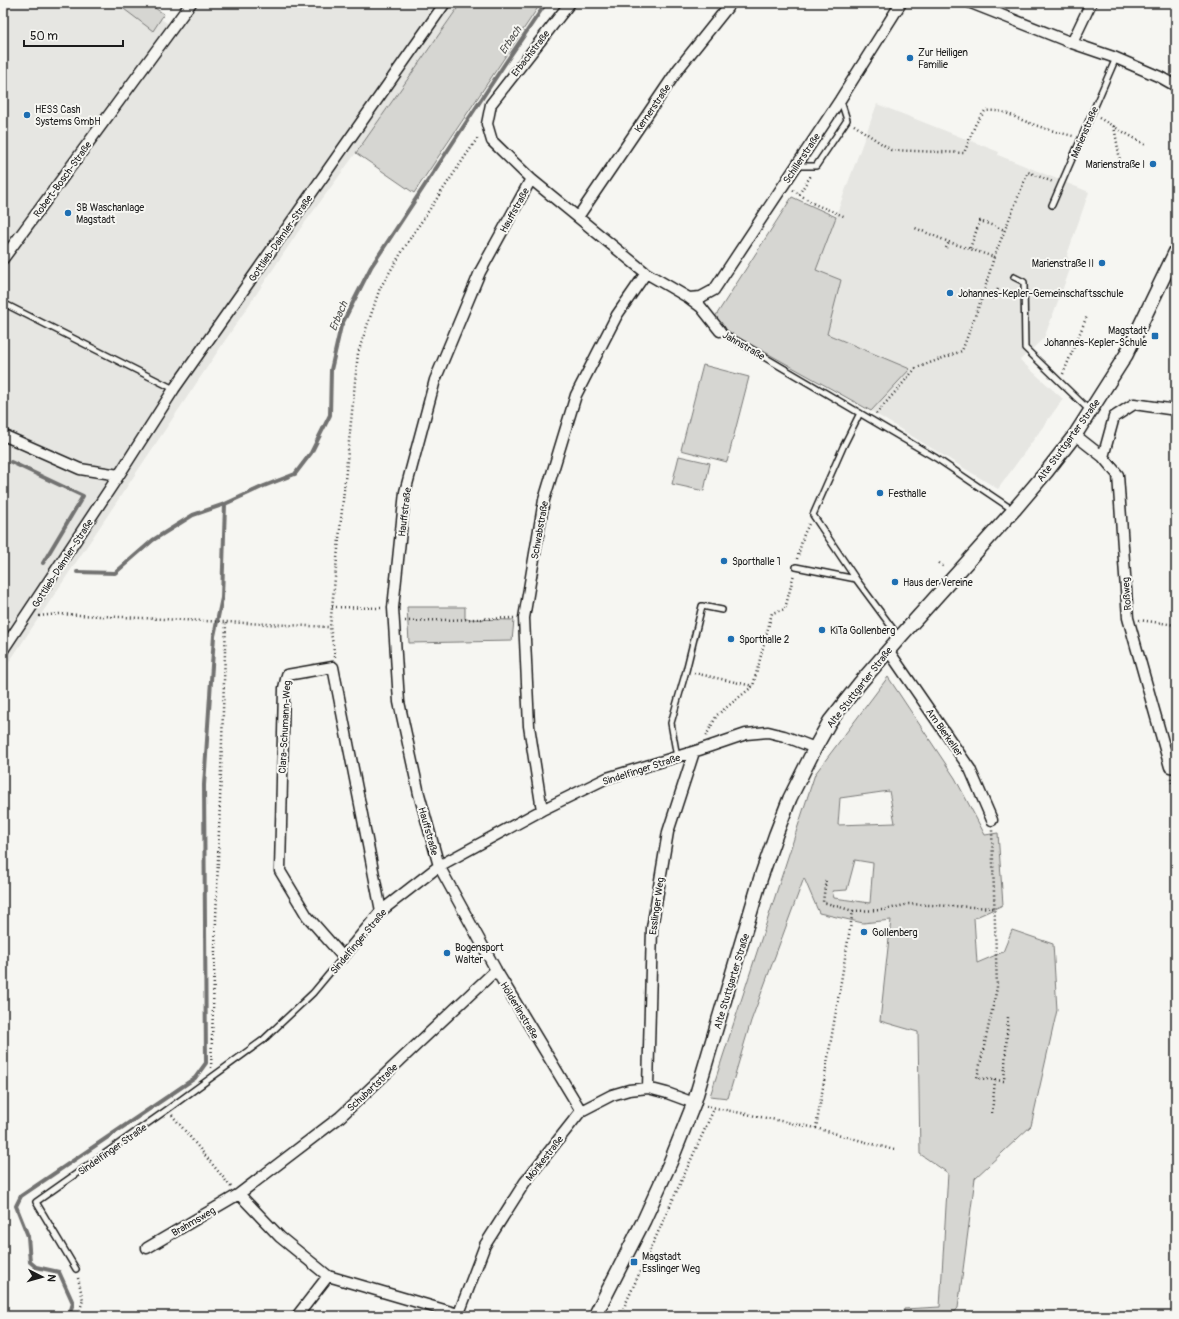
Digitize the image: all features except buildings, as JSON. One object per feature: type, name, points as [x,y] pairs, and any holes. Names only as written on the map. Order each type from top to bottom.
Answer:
[{"type":"street","name":"Robert-Bosch-Straße","points":[[3,259],[191,3]]},
{"type":"street","name":"Gottlieb-Daimler-Straße","points":[[3,650],[174,390],[445,3]]},
{"type":"street","name":"Erbachstraße","points":[[487,124],[491,104],[570,3]]},
{"type":"street","name":"Kernerstraße","points":[[578,217],[678,68],[731,3]]},
{"type":"street","name":"Schillerstraße","points":[[689,298],[702,296],[714,290],[840,100],[901,3]]},
{"type":"street","points":[[971,3],[1072,43],[1116,58],[1160,77],[1176,86]]},
{"type":"street","points":[[1072,43],[1091,3]]},
{"type":"street","name":"Jahnstraße","points":[[487,124],[492,141],[531,179],[646,273],[689,298],[701,307],[720,331]]},
{"type":"street","name":"Hauffstraße","points":[[439,866],[419,794],[399,702],[393,608],[405,492],[435,380],[480,272],[531,179]]},
{"type":"street","name":"Alte Stuttgarter Straße","points":[[595,1316],[644,1220],[670,1163],[694,1103],[761,877],[790,798],[815,748],[830,722],[888,650],[1014,510],[1075,435],[1126,355],[1164,279],[1176,251]]},
{"type":"street","name":"Schwabstraße","points":[[542,810],[528,726],[524,618],[544,500],[576,394],[617,315],[646,273]]},
{"type":"street","points":[[1103,456],[1114,417],[1134,404],[1176,410]]},
{"type":"street","name":"Roßweg","points":[[1075,435],[1103,456],[1118,475],[1128,618],[1173,767]]},
{"type":"street","points":[[3,436],[80,469],[119,475]]},
{"type":"street","name":"Am Bierkeller","points":[[888,650],[970,769],[992,820]]},
{"type":"street","points":[[333,667],[381,911]]},
{"type":"street","name":"Clara-Schumann-Weg","points":[[333,667],[287,675],[284,688],[280,871],[307,916],[343,957]]},
{"type":"street","name":"Sindelfinger Straße","points":[[343,957],[381,911],[439,866],[542,810],[607,778],[746,734],[768,732],[784,736],[815,748]]},
{"type":"street","name":"Esslinger Weg","points":[[648,1088],[652,928],[668,832],[696,751]]},
{"type":"street","name":"Hölderlinstraße","points":[[439,866],[496,970],[581,1111]]},
{"type":"street","name":"Schubartstraße","points":[[239,1194],[340,1118],[496,970]]},
{"type":"street","name":"Mörikestraße","points":[[458,1315],[486,1245],[525,1182],[581,1111],[612,1095],[628,1090],[648,1088],[694,1103]]},
{"type":"street","points":[[239,1194],[280,1238],[328,1276],[458,1315]]},
{"type":"street","name":"Brahmsweg","points":[[147,1248],[239,1194]]},
{"type":"street","points":[[297,1316],[328,1276]]},
{"type":"lane","name":"Marienstraße","points":[[1052,205],[1116,58]]},
{"type":"lane","points":[[795,166],[816,166],[847,120],[840,100]]},
{"type":"lane","points":[[1014,277],[1024,282],[1025,348],[1090,411]]},
{"type":"lane","points":[[3,302],[174,390]]},
{"type":"lane","name":"Jahnstraße","points":[[720,331],[954,469],[1014,510]]},
{"type":"lane","points":[[860,413],[843,447],[813,515],[856,579],[900,637]]},
{"type":"lane","points":[[796,567],[856,579]]},
{"type":"lane","points":[[677,757],[671,723],[702,606],[722,610]]},
{"type":"lane","name":"Sindelfinger Straße","points":[[76,1269],[36,1202],[168,1109],[262,1040],[313,994],[343,957]]},
{"type":"path","points":[[853,124],[890,150],[964,153],[976,123],[985,111],[994,110],[1006,112],[1027,122],[1081,138]]},
{"type":"path","points":[[1091,114],[1146,145]]},
{"type":"path","points":[[333,667],[336,663],[330,627],[358,353],[380,288],[411,237],[487,124]]},
{"type":"path","points":[[1114,126],[1121,166]]},
{"type":"path","points":[[799,194],[816,166]]},
{"type":"path","points":[[871,420],[916,368],[962,351],[983,295],[994,257],[1028,172],[1061,184]]},
{"type":"path","points":[[784,184],[814,204],[846,217]]},
{"type":"path","points":[[970,248],[980,221],[1005,230]]},
{"type":"path","points":[[915,228],[949,242],[994,257]]},
{"type":"path","points":[[946,248],[949,242]]},
{"type":"path","points":[[988,297],[994,299],[998,289]]},
{"type":"path","points":[[1060,382],[1087,316]]},
{"type":"path","points":[[696,751],[717,715],[753,686],[772,613],[785,609],[804,534],[813,515]]},
{"type":"path","points":[[332,607],[393,608],[403,621],[524,618]]},
{"type":"path","points":[[26,616],[59,614],[330,627]]},
{"type":"path","points":[[1128,618],[1176,625]]},
{"type":"path","points":[[210,1077],[226,622]]},
{"type":"path","points":[[686,671],[753,686]]},
{"type":"path","points":[[1173,767],[1176,805]]},
{"type":"path","points":[[992,820],[997,988],[977,1078],[1004,1081],[1008,1017]]},
{"type":"path","points":[[826,879],[823,902],[853,911],[884,910],[909,904],[994,908]]},
{"type":"path","points":[[816,1128],[853,911]]},
{"type":"path","points":[[992,1113],[995,1080]]},
{"type":"path","points":[[694,1103],[714,1109],[816,1128],[894,1150]]},
{"type":"path","points":[[168,1109],[228,1183],[239,1194]]},
{"type":"path","points":[[620,1316],[714,1109]]},
{"type":"path","points":[[76,1269],[83,1300],[78,1316]]},
{"type":"shaded area","points":[[3,3],[138,3],[177,30],[197,3],[461,3],[356,153],[298,232],[3,671]]},
{"type":"shaded area","points":[[116,3],[147,3],[164,14],[153,31]]},
{"type":"shaded area","points":[[461,3],[541,3],[414,193],[356,153]]},
{"type":"shaded area","name":"Johannes-Kepler-Gemeinschaftsschule","points":[[877,104],[999,152],[998,155],[1089,192],[1067,255],[1071,267],[1044,338],[1020,360],[1063,399],[998,489],[871,411],[909,369],[826,334],[841,280],[816,270]]},
{"type":"shaded area","points":[[792,197],[836,217],[816,270],[841,280],[827,334],[910,369],[871,411],[729,332],[715,317]]},
{"type":"shaded area","points":[[703,365],[749,377],[727,462],[681,450]]},
{"type":"shaded area","points":[[679,456],[710,463],[704,491],[672,484]]},
{"type":"shaded area","points":[[407,607],[465,607],[465,619],[514,620],[512,641],[409,643]]},
{"type":"shaded area","points":[[888,677],[955,778],[985,835],[998,833],[1003,905],[974,918],[977,963],[1003,952],[1012,930],[1053,944],[1057,1010],[1031,1126],[975,1178],[958,1308],[951,1316],[903,1316],[904,1309],[940,1307],[948,1173],[920,1154],[918,1032],[880,1021],[891,920],[863,923],[819,913],[804,878],[751,1021],[728,1098],[710,1096],[815,774]],"holes":[[[889,791],[895,823],[838,825],[840,798]],[[855,860],[873,863],[870,903],[834,898],[832,891],[847,890]]]},
{"type":"waterway","name":"Erbach","points":[[77,572],[115,573],[153,540],[193,515],[225,504],[295,474],[311,453],[330,415],[331,370],[341,326],[371,267],[546,3]]},
{"type":"waterway","points":[[11,462],[83,496],[43,563]]},
{"type":"waterway","points":[[69,1316],[73,1303],[59,1272],[36,1267],[30,1262],[28,1236],[16,1206],[21,1196],[195,1078],[206,1063],[204,785],[214,636],[222,598],[225,504]]},
{"type":"place","name":"Zur Heiligen Familie","points":[[910,58]]},
{"type":"place","name":"HESS Cash Systems GmbH","points":[[27,115]]},
{"type":"place","name":"Marienstraße I","points":[[1153,164]]},
{"type":"place","name":"SB Waschanlage Magstadt","points":[[68,213]]},
{"type":"place","name":"Marienstraße II","points":[[1102,263]]},
{"type":"place","name":"Johannes-Kepler-Gemeinschaftsschule","points":[[950,293]]},
{"type":"place","name":"Magstadt Johannes-Kepler-Schule","points":[[1155,336]]},
{"type":"place","name":"Festhalle","points":[[880,493]]},
{"type":"place","name":"Sporthalle 1","points":[[724,561]]},
{"type":"place","name":"Haus der Vereine","points":[[895,582]]},
{"type":"place","name":"KiTa Gollenberg","points":[[822,630]]},
{"type":"place","name":"Sporthalle 2","points":[[731,639]]},
{"type":"place","name":"Gollenberg","points":[[864,932]]},
{"type":"place","name":"Bogensport Walter","points":[[447,953]]},
{"type":"place","name":"Magstadt Esslinger Weg","points":[[634,1262]]}]
